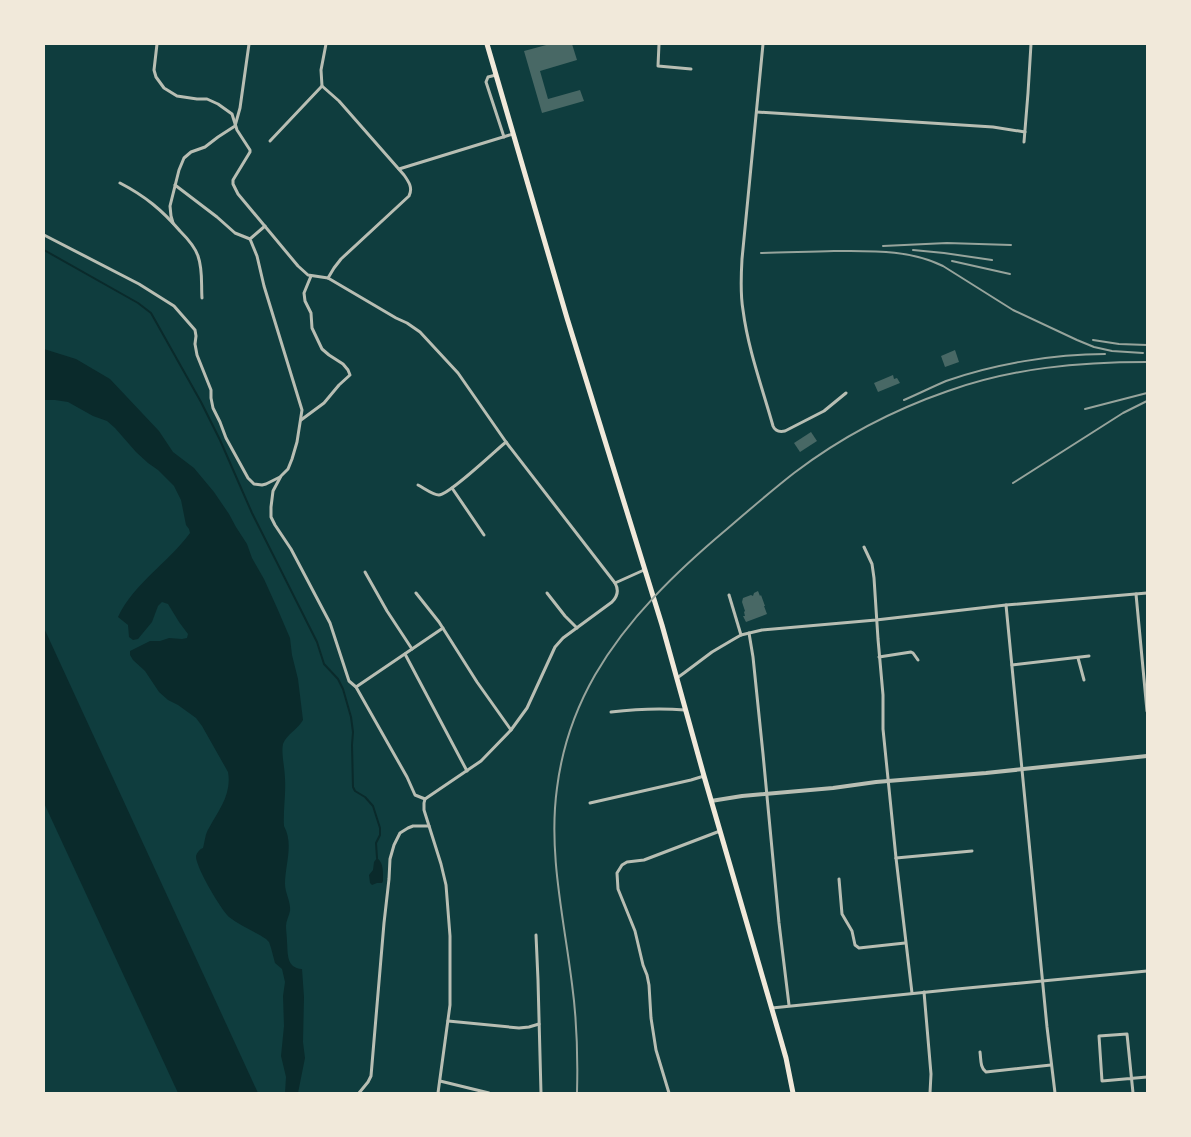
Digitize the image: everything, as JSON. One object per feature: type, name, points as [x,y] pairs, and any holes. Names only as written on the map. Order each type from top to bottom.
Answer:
[{"type":"main road","points":[[487,44],[567,318],[662,625],[786,1058],[793,1093]]},
{"type":"street","points":[[157,44],[154,70],[156,77],[164,88],[170,93],[182,97],[214,101],[232,114],[235,126],[250,150],[235,176],[233,184],[264,226],[308,275],[328,278],[420,332],[458,373],[506,442],[618,589],[617,596],[609,605],[563,638],[553,649],[527,708],[511,730],[482,761],[425,799],[423,806],[441,864],[449,910],[450,1005],[438,1093]]},
{"type":"street","points":[[173,223],[170,206],[179,170],[186,155],[193,150],[205,147],[218,136],[235,126],[240,108],[249,44]]},
{"type":"street","points":[[326,44],[321,70],[322,86],[339,101],[399,169],[410,183],[411,189],[409,196],[341,259],[328,278]]},
{"type":"street","points":[[659,44],[658,66],[691,69]]},
{"type":"street","points":[[763,44],[742,259],[742,309],[748,339],[773,426],[776,430],[785,431],[824,411],[846,393]]},
{"type":"street","points":[[1024,142],[1031,44]]},
{"type":"street","points":[[496,75],[488,77],[486,82],[504,137]]},
{"type":"street","points":[[270,140],[322,86]]},
{"type":"street","points":[[757,112],[993,127],[1025,132]]},
{"type":"street","points":[[399,169],[513,134]]},
{"type":"street","points":[[120,183],[149,200],[163,212],[191,244],[198,254],[202,274],[202,298]]},
{"type":"street","points":[[44,235],[138,284],[174,306],[186,319],[195,330],[197,355],[211,390],[213,408],[226,438],[248,478],[254,484],[266,484],[281,476],[288,469],[297,442],[302,410],[264,286],[257,256],[250,239],[235,233],[213,213],[175,185]]},
{"type":"street","points":[[250,239],[264,226]]},
{"type":"street","points":[[301,420],[324,403],[341,382],[350,375],[343,364],[322,348],[312,328],[311,313],[305,301],[304,293],[311,276]]},
{"type":"street","points":[[418,485],[438,495],[443,494],[506,442]]},
{"type":"street","points":[[281,476],[273,491],[271,507],[271,517],[275,526],[291,550],[330,623],[349,681],[356,687],[407,777],[415,795],[425,799]]},
{"type":"street","points":[[452,488],[484,535]]},
{"type":"street","points":[[864,547],[873,570],[883,695],[883,729],[912,993]]},
{"type":"street","points":[[614,583],[644,570]]},
{"type":"street","points":[[365,572],[387,611],[412,649]]},
{"type":"street","points":[[416,593],[443,628],[477,682],[511,730]]},
{"type":"street","points":[[547,593],[564,616],[577,628]]},
{"type":"street","points":[[676,678],[741,635],[762,630],[876,620],[1006,605],[1147,593]]},
{"type":"street","points":[[1136,594],[1147,712]]},
{"type":"street","points":[[729,595],[741,635]]},
{"type":"street","points":[[1006,605],[1054,1093]]},
{"type":"street","points":[[356,687],[443,628]]},
{"type":"street","points":[[749,633],[789,1005]]},
{"type":"street","points":[[879,657],[911,652],[918,660]]},
{"type":"street","points":[[405,654],[467,771]]},
{"type":"street","points":[[1012,665],[1089,656]]},
{"type":"street","points":[[1078,658],[1084,680]]},
{"type":"street","points":[[611,712],[649,709],[685,710]]},
{"type":"street","points":[[711,801],[888,781],[1147,756]]},
{"type":"street","points":[[590,803],[610,800],[704,776]]},
{"type":"street","points":[[359,1093],[371,1076],[384,923],[390,878],[390,859],[399,834],[413,826],[429,826]]},
{"type":"street","points":[[669,1093],[656,1050],[651,1018],[649,985],[642,965],[635,931],[618,890],[617,874],[622,865],[627,862],[644,860],[720,831]]},
{"type":"street","points":[[896,858],[972,851]]},
{"type":"street","points":[[839,879],[842,914],[852,932],[855,946],[859,948],[905,943]]},
{"type":"street","points":[[536,935],[541,1093]]},
{"type":"street","points":[[772,1008],[1147,971]]},
{"type":"street","points":[[924,992],[931,1074],[930,1093]]},
{"type":"street","points":[[448,1021],[519,1028],[539,1024]]},
{"type":"street","points":[[1132,1093],[1131,1078],[1127,1034],[1099,1036],[1102,1081],[1131,1078],[1147,1077]]},
{"type":"street","points":[[980,1052],[981,1066],[986,1072],[1051,1066]]},
{"type":"street","points":[[440,1081],[489,1093]]},
{"type":"water","points":[[44,349],[76,359],[110,379],[159,431],[173,452],[194,468],[214,492],[247,544],[290,638],[303,720],[283,744],[285,775],[284,826],[289,847],[285,884],[290,908],[286,922],[288,951],[290,963],[302,969],[304,997],[303,1042],[305,1058],[298,1093],[285,1093],[286,1077],[281,1056],[285,982],[282,969],[275,963],[269,942],[266,939],[225,913],[209,888],[197,861],[196,855],[203,848],[208,830],[226,795],[229,780],[228,772],[196,718],[159,692],[145,671],[130,655],[130,651],[150,641],[160,641],[169,638],[182,639],[187,638],[188,634],[168,604],[162,602],[158,606],[152,622],[138,639],[133,640],[129,637],[128,625],[118,617],[142,583],[172,554],[190,533],[186,525],[181,500],[174,486],[136,452],[107,421],[93,416],[68,402],[44,400]]},
{"type":"water","points":[[44,628],[258,1093],[178,1093],[44,803]]},
{"type":"water","points":[[377,858],[382,865],[383,881],[382,883],[372,885],[369,875]]},
{"type":"building","points":[[550,44],[572,44],[577,60],[540,71],[548,99],[580,90],[584,101],[542,113],[524,51]]},
{"type":"building","points":[[955,350],[959,362],[945,367],[941,356]]},
{"type":"building","points":[[893,375],[894,379],[897,378],[900,383],[878,392],[874,383]]},
{"type":"building","points":[[811,432],[817,441],[800,452],[794,443]]},
{"type":"building","points":[[758,591],[767,614],[746,622],[743,616],[745,616],[745,611],[742,602],[743,598],[753,596]]},
{"type":"waterway","points":[[44,250],[138,303],[151,313],[201,402],[252,513],[317,642],[324,664],[338,679],[343,689],[353,732],[353,787],[355,791],[365,797],[373,806],[380,828],[380,835],[376,843],[377,858]]},
{"type":"railway","points":[[883,246],[947,243],[1011,245]]},
{"type":"railway","points":[[913,250],[992,260]]},
{"type":"railway","points":[[761,253],[862,251],[916,256],[943,266],[1013,310],[1077,340],[1094,347],[1112,351],[1143,353]]},
{"type":"railway","points":[[952,261],[1010,274]]},
{"type":"railway","points":[[1093,340],[1119,344],[1147,345]]},
{"type":"railway","points":[[904,400],[946,381],[1004,365],[1045,358],[1105,354]]},
{"type":"railway","points":[[577,1093],[575,1011],[558,886],[554,837],[557,788],[562,758],[581,702],[595,675],[623,634],[672,579],[708,545],[785,480],[830,448],[887,416],[972,383],[1021,372],[1096,363],[1147,362]]},
{"type":"railway","points":[[1085,409],[1147,393]]},
{"type":"railway","points":[[1013,483],[1123,413],[1147,401]]}]
